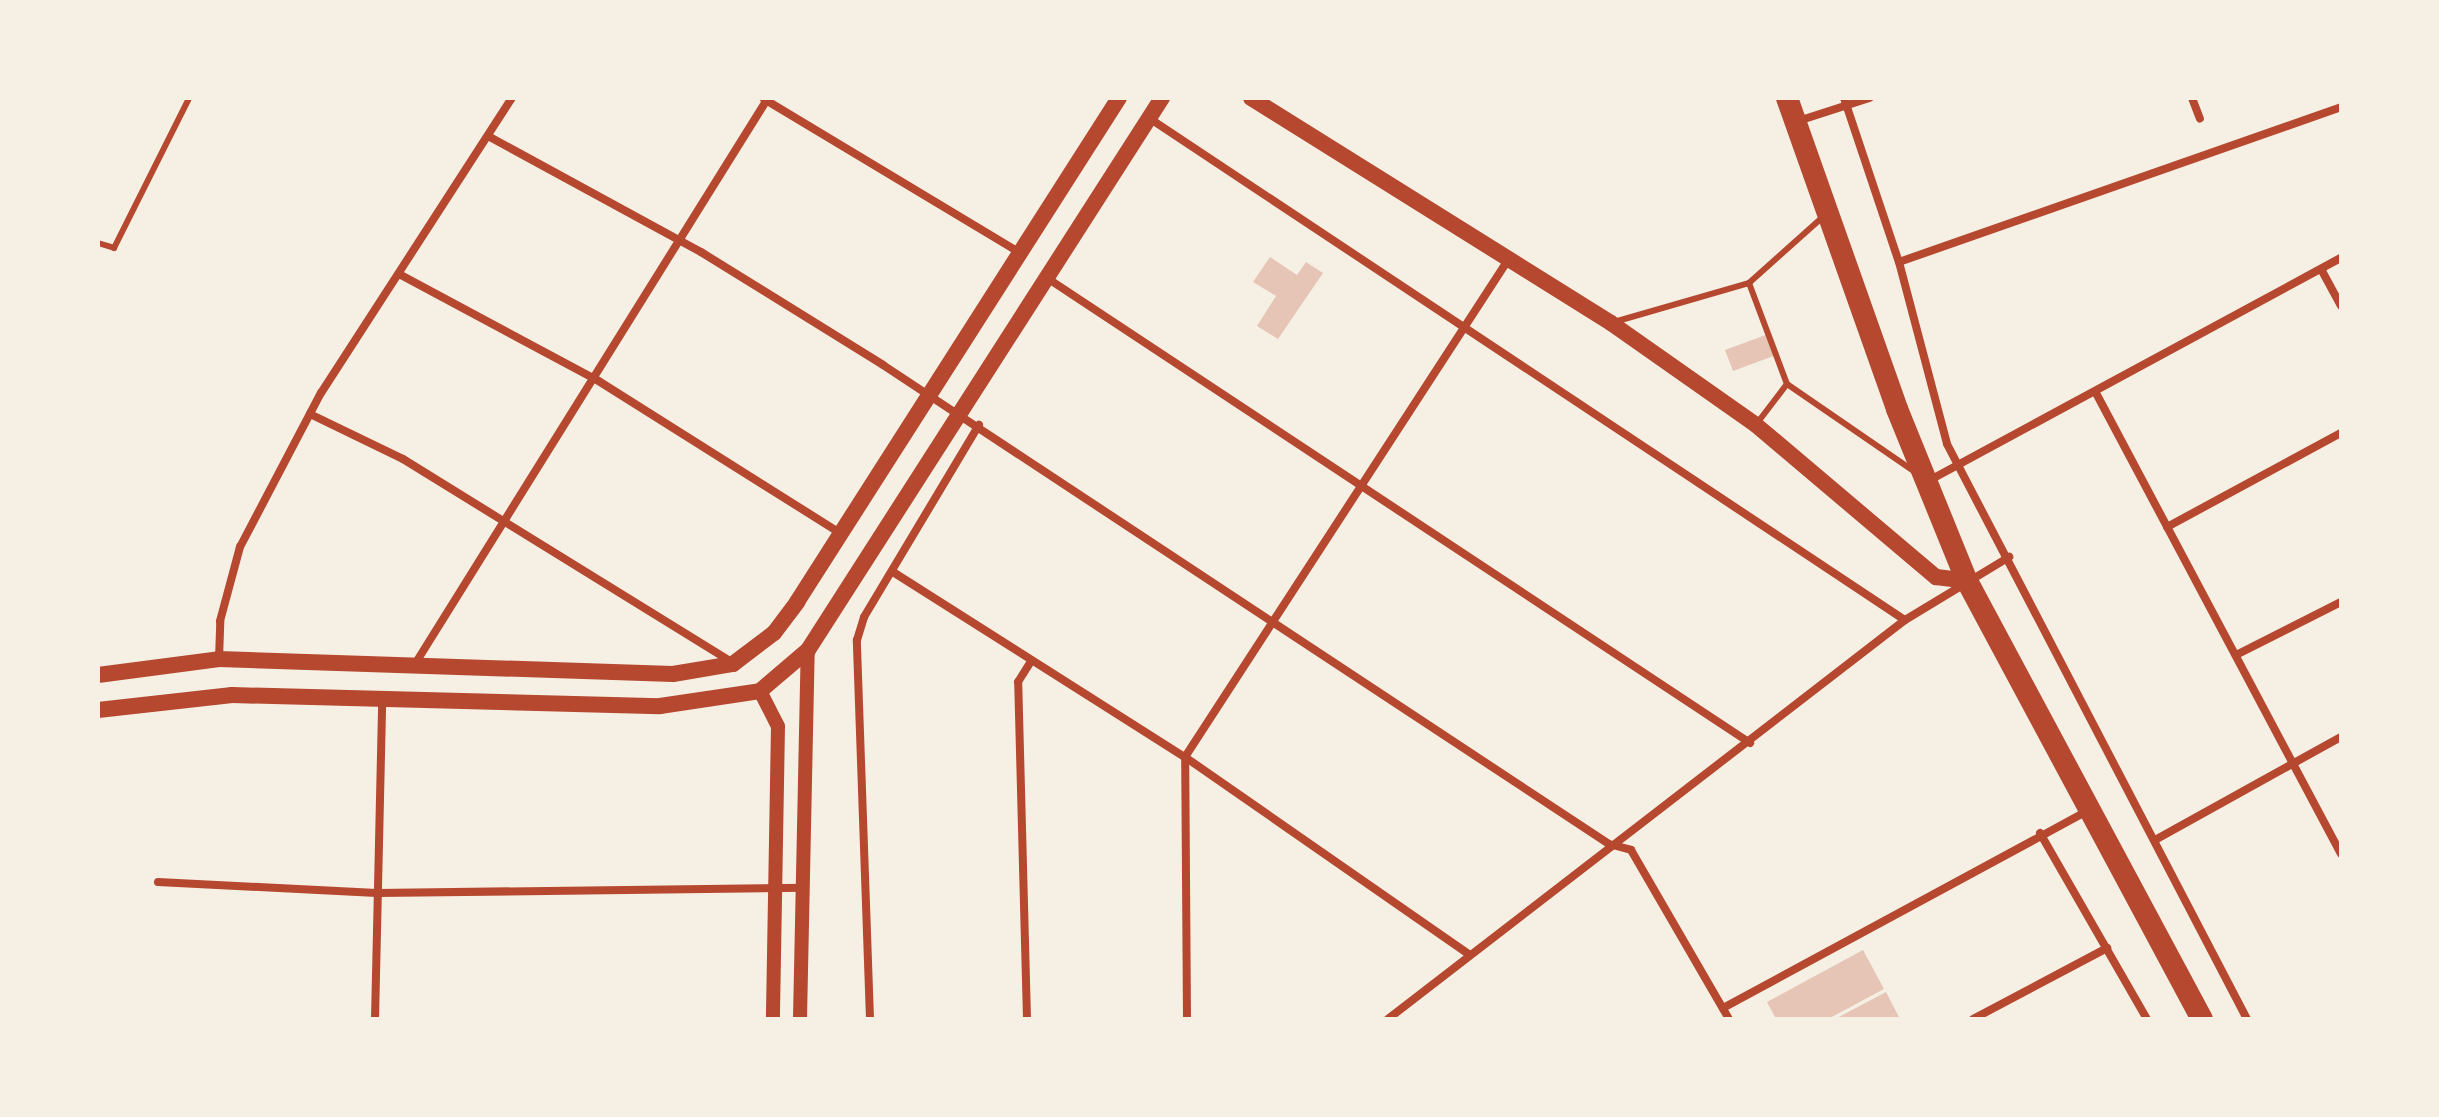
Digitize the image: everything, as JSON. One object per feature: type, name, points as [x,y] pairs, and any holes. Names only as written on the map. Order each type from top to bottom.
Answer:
[{"type":"highway","points":[[1787,98],[1967,581],[2202,1019]]},
{"type":"main road","points":[[98,675],[219,659],[412,668],[673,674],[733,664],[774,633],[1118,98]]},
{"type":"main road","points":[[98,710],[232,695],[382,702],[660,706],[760,691],[808,650],[1043,275],[1162,98]]},
{"type":"main road","points":[[1251,98],[1611,323],[1756,425],[1936,577],[1967,581]]},
{"type":"street","points":[[219,659],[220,621],[240,547],[310,414],[512,98]]},
{"type":"street","points":[[1796,122],[1845,102],[1869,98]]},
{"type":"street","points":[[2192,98],[2200,119]]},
{"type":"street","points":[[412,668],[597,380],[766,99],[1017,251]]},
{"type":"street","points":[[1845,102],[1899,262],[1947,444],[1960,463],[2247,1019]]},
{"type":"street","points":[[1899,262],[2341,107]]},
{"type":"street","points":[[1149,118],[1905,620]]},
{"type":"street","points":[[488,136],[682,242],[928,393],[1609,844],[1631,850],[1729,1019]]},
{"type":"street","points":[[1928,481],[2341,258]]},
{"type":"street","points":[[1187,1019],[1185,757],[1276,625],[1508,260]]},
{"type":"street","points":[[2321,269],[2341,306]]},
{"type":"street","points":[[399,274],[597,380],[838,532]]},
{"type":"street","points":[[1043,275],[1750,743]]},
{"type":"street","points":[[2096,393],[2238,654],[2341,854]]},
{"type":"street","points":[[310,414],[403,459],[733,664]]},
{"type":"street","points":[[870,1019],[857,640],[979,425]]},
{"type":"street","points":[[2167,527],[2341,433]]},
{"type":"street","points":[[1388,1019],[1609,844],[1750,743],[1905,620],[2009,557]]},
{"type":"street","points":[[893,572],[1185,757],[1468,954]]},
{"type":"street","points":[[2238,654],[2341,602]]},
{"type":"street","points":[[800,1019],[808,650]]},
{"type":"street","points":[[1027,1019],[1018,682],[1031,661]]},
{"type":"street","points":[[760,691],[778,726],[773,1019]]},
{"type":"street","points":[[375,1019],[382,702]]},
{"type":"street","points":[[2155,840],[2292,760],[2341,737]]},
{"type":"street","points":[[1723,1008],[2040,833],[2091,809]]},
{"type":"street","points":[[2040,833],[2147,1019]]},
{"type":"street","points":[[158,882],[377,893],[805,888]]},
{"type":"street","points":[[1973,1019],[2107,948]]},
{"type":"lane","points":[[98,243],[114,248],[189,98]]},
{"type":"lane","points":[[1611,323],[1749,283],[1827,212]]},
{"type":"lane","points":[[1749,283],[1787,384],[1928,481]]},
{"type":"lane","points":[[1756,425],[1787,384]]},
{"type":"building","points":[[1270,257],[1297,275],[1306,262],[1323,273],[1278,339],[1257,326],[1276,296],[1253,282]]},
{"type":"building","points":[[1771,333],[1779,354],[1733,371],[1725,350]]},
{"type":"building","points":[[1863,950],[1884,989],[1828,1019],[1776,1019],[1767,1002]]},
{"type":"building","points":[[1886,992],[1900,1019],[1835,1019]]}]
